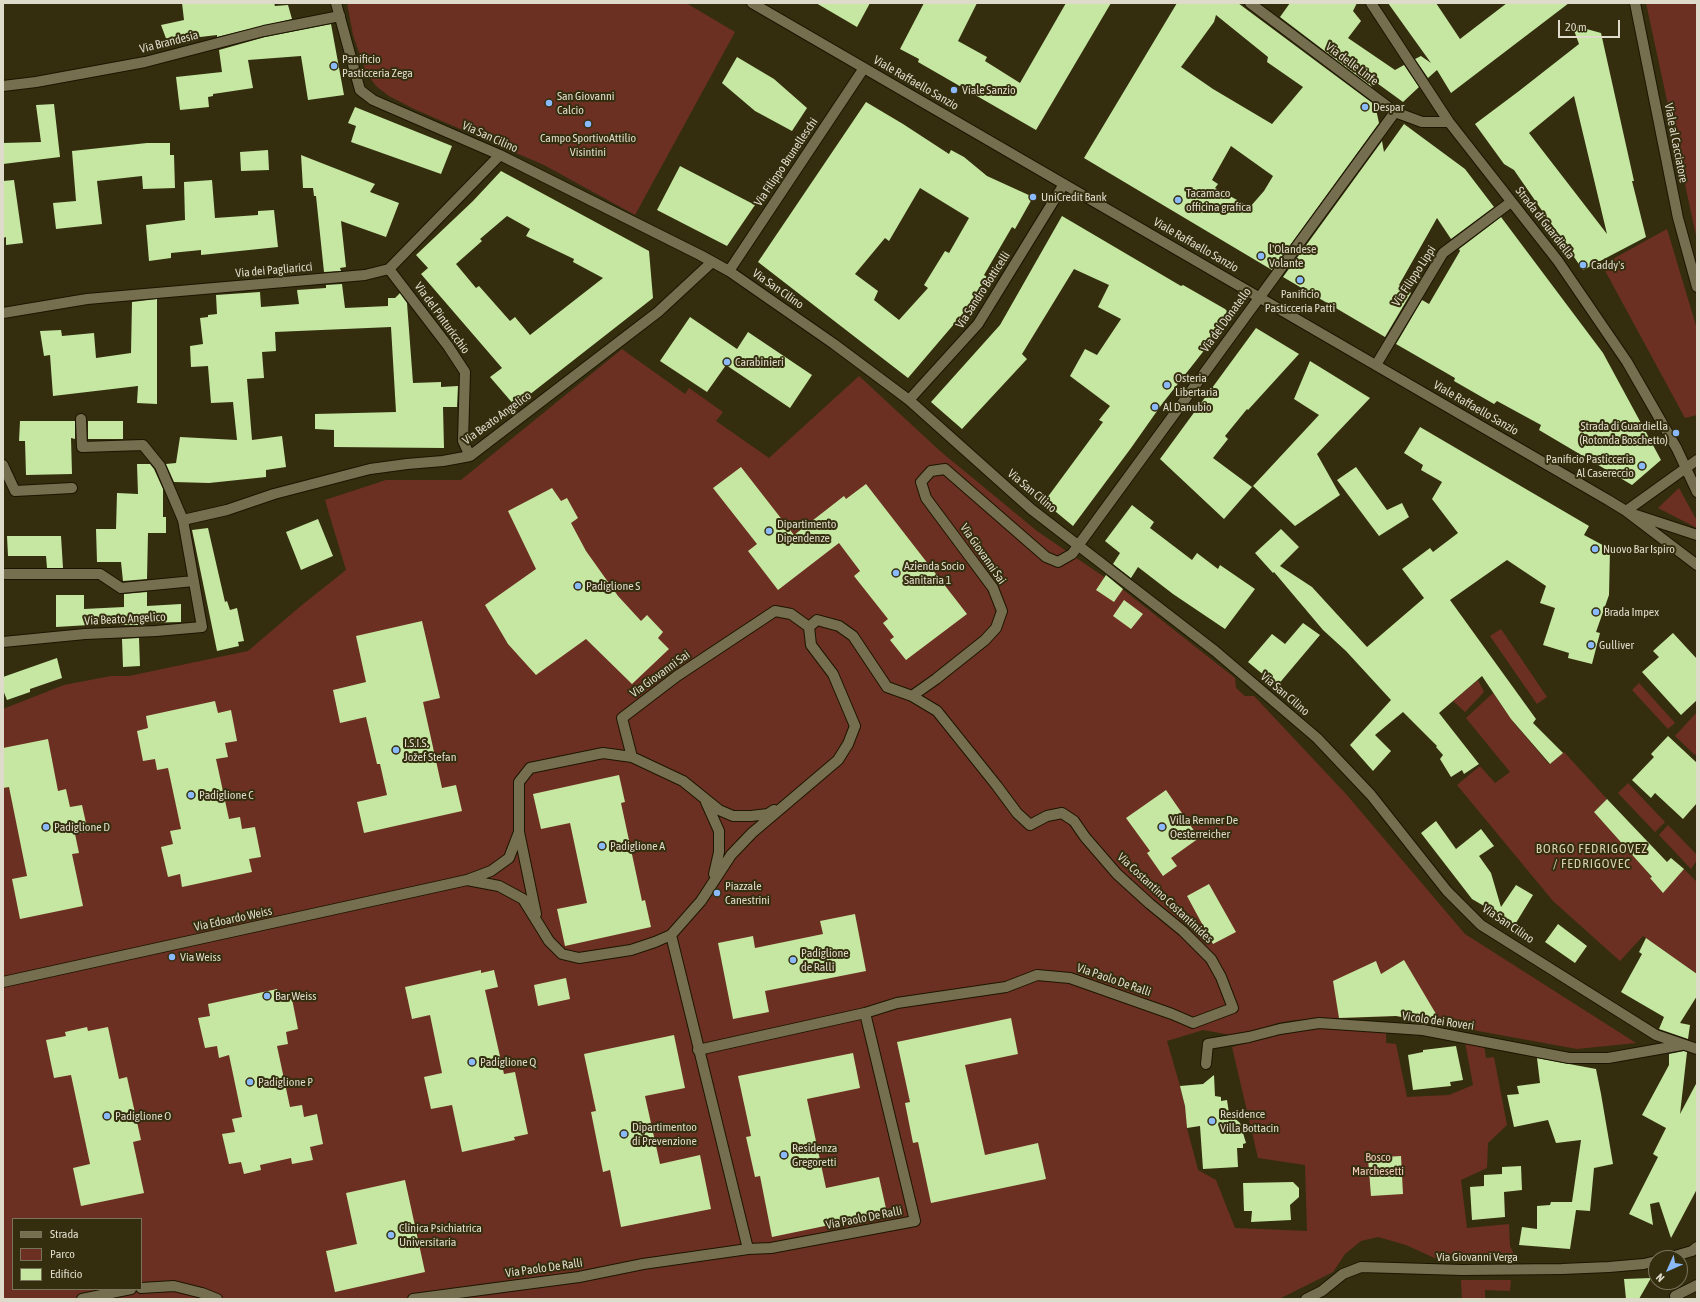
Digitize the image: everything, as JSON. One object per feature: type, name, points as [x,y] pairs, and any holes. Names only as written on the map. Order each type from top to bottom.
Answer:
[{"type":"street","name":"Via San Cilino","points":[[336,3],[360,90],[373,100],[500,155],[712,262],[729,271],[834,344],[910,400],[1032,509],[1215,651],[1317,738],[1371,795],[1447,891],[1481,925],[1656,1035],[1697,1049]]},
{"type":"street","name":"Viale Raffaello Sanzio","points":[[752,3],[1626,511]]},
{"type":"street","name":"Via delle Linfe","points":[[1250,3],[1395,112],[1422,122],[1449,122]]},
{"type":"street","name":"Strada di Guardiella","points":[[1371,3],[1449,122],[1574,283],[1627,362],[1677,449],[1697,492]]},
{"type":"street","name":"Viale al Cacciatore","points":[[1635,3],[1678,218],[1697,287]]},
{"type":"street","name":"Via Brandesia","points":[[3,86],[36,82],[145,62],[264,31],[340,16]]},
{"type":"street","name":"Via Filippo Brunelleschi","points":[[729,271],[864,68]]},
{"type":"street","name":"Via del Donatello","points":[[1079,545],[1395,112]]},
{"type":"street","points":[[389,269],[500,155]]},
{"type":"street","name":"Via Sandro Botticelli","points":[[910,400],[978,324],[1064,184]]},
{"type":"street","name":"Via Filippo Lippi","points":[[1376,365],[1443,253],[1511,202]]},
{"type":"street","name":"Via Beato Angelico","points":[[183,520],[226,510],[274,494],[370,469],[443,461],[470,456],[652,316],[712,262]]},
{"type":"street","name":"Via dei Pagliaricci","points":[[3,313],[87,299],[365,275],[389,269]]},
{"type":"street","name":"Via del Pinturicchio","points":[[389,269],[444,340],[464,372],[463,441],[470,456]]},
{"type":"street","name":"Via Beato Angelico","points":[[3,642],[85,634],[156,631],[202,627],[183,520],[160,466],[143,445],[82,447],[82,419]]},
{"type":"street","points":[[1626,511],[1697,460]]},
{"type":"street","points":[[3,465],[15,491],[72,488]]},
{"type":"street","name":"Via Giovanni Sai","points":[[912,696],[936,679],[984,640],[996,628],[1002,611],[993,588],[926,498],[922,482],[931,471],[945,469],[1046,558],[1058,562],[1072,554],[1079,545]]},
{"type":"street","points":[[1626,511],[1697,535]]},
{"type":"street","points":[[1626,511],[1697,565]]},
{"type":"street","points":[[3,574],[100,574],[121,588],[194,581]]},
{"type":"street","name":"Via Giovanni Sai","points":[[632,757],[622,718],[677,676],[775,611],[791,614],[810,627]]},
{"type":"street","points":[[467,880],[499,886],[523,899],[549,940],[562,954],[579,958],[631,950],[656,942],[671,935],[701,901],[713,880],[731,855],[752,833],[783,805],[838,760],[848,744],[855,726],[832,674],[811,645],[810,627],[817,620],[839,626],[853,636],[886,687],[912,696]]},
{"type":"street","name":"Via Costantino Costantinides","points":[[912,696],[937,711],[997,786],[1016,813],[1030,825],[1047,816],[1062,813],[1074,821],[1085,837],[1117,874],[1150,904],[1184,931],[1211,959],[1221,977],[1233,1008]]},
{"type":"street","points":[[537,921],[519,832],[519,782],[530,768],[603,753],[632,757],[683,781],[719,810],[733,816],[768,814],[783,805]]},
{"type":"street","points":[[705,800],[719,831],[719,852],[713,880]]},
{"type":"street","name":"Via Edoardo Weiss","points":[[3,982],[268,925],[467,880],[491,871],[509,858],[519,832]]},
{"type":"street","points":[[671,935],[748,1249]]},
{"type":"street","name":"Via Paolo De Ralli","points":[[698,1050],[865,1013],[897,1003],[1006,988],[1037,975],[1070,978],[1172,1014],[1193,1023],[1233,1008]]},
{"type":"street","name":"Via Paolo De Ralli","points":[[414,1299],[579,1277],[643,1264],[748,1249],[771,1248],[915,1221],[865,1013]]},
{"type":"street","name":"Vicolo dei Roveri","points":[[1206,1064],[1208,1044],[1249,1037],[1280,1029],[1319,1023],[1423,1030],[1569,1058],[1608,1058],[1684,1044]]},
{"type":"street","points":[[1688,1252],[1692,1251],[1697,1246]]},
{"type":"street","name":"Via Giovanni Verga","points":[[1306,1299],[1322,1291],[1343,1274],[1361,1267],[1462,1270],[1562,1269],[1616,1266],[1648,1262]]},
{"type":"street","points":[[1675,1296],[1697,1285]]},
{"type":"street","points":[[142,1288],[174,1286],[202,1293],[217,1299]]},
{"type":"street","points":[[82,1299],[126,1290]]},
{"type":"green space","name":"Campo SportivoAttilio Visintini","points":[[347,3],[686,3],[735,32],[635,215],[544,165],[414,109],[389,96],[376,86],[366,72],[353,35]]},
{"type":"green space","points":[[1646,3],[1695,3],[1697,10],[1697,240]]},
{"type":"green space","points":[[1667,229],[1697,329],[1697,415],[1685,418],[1602,265]]},
{"type":"green space","name":"Bosco Marchesetti","points":[[622,349],[685,394],[689,388],[723,412],[716,421],[769,458],[859,376],[940,451],[1037,531],[1126,592],[1235,678],[1236,688],[1245,696],[1254,696],[1346,794],[1465,934],[1636,1043],[1577,1049],[1396,1016],[1295,1020],[1277,1023],[1257,1031],[1231,1035],[1203,1030],[1167,1041],[1185,1106],[1187,1128],[1198,1170],[1216,1180],[1235,1228],[1307,1231],[1305,1165],[1258,1158],[1232,1047],[1279,1035],[1320,1028],[1386,1030],[1386,1043],[1396,1044],[1407,1097],[1449,1095],[1473,1085],[1465,1042],[1484,1046],[1486,1058],[1494,1057],[1507,1125],[1488,1143],[1487,1168],[1461,1180],[1467,1228],[1509,1224],[1510,1246],[1516,1258],[1441,1261],[1406,1245],[1378,1237],[1361,1241],[1345,1254],[1333,1272],[1279,1299],[3,1299],[3,709],[64,685],[111,676],[129,676],[248,651],[346,570],[325,500],[386,480],[461,480]]},
{"type":"green space","points":[[1679,488],[1697,521],[1697,528],[1658,508]]},
{"type":"green space","points":[[1501,629],[1547,697],[1537,704],[1490,636]]},
{"type":"green space","points":[[1478,680],[1484,692],[1465,712],[1453,701]]},
{"type":"green space","points":[[1639,683],[1675,723],[1668,729],[1632,690]]},
{"type":"green space","points":[[1493,693],[1514,723],[1549,764],[1564,752],[1607,799],[1594,812],[1643,866],[1662,892],[1684,869],[1697,882],[1697,974],[1643,936],[1620,961],[1553,901],[1457,785],[1480,766],[1495,783],[1510,772],[1466,718]]},
{"type":"green space","points":[[1697,712],[1697,753],[1695,755],[1675,736]]},
{"type":"green space","points":[[1628,783],[1665,822],[1655,832],[1618,793]]},
{"type":"green space","points":[[1668,825],[1697,855],[1697,860],[1691,869],[1659,835]]},
{"type":"green space","points":[[1461,1280],[1511,1280],[1510,1291],[1485,1290],[1485,1299],[1462,1299]]},
{"type":"building","points":[[182,3],[274,3],[275,6],[288,5],[292,19],[217,37],[217,35],[167,41],[161,25],[184,20]]},
{"type":"building","points":[[816,3],[870,3],[857,27]]},
{"type":"building","points":[[924,3],[977,3],[958,41],[987,57],[985,61],[1020,83],[1066,3],[1111,3],[1036,130],[918,62],[919,59],[900,49]]},
{"type":"building","points":[[1177,3],[1238,3],[1375,105],[1379,123],[1272,270],[1084,158]],"holes":[[[1216,15],[1268,57],[1267,62],[1303,87],[1272,124],[1213,89],[1181,67],[1214,22]],[[1231,146],[1273,176],[1264,191],[1250,207],[1215,188],[1218,184],[1212,180]]]},
{"type":"building","points":[[1290,3],[1357,3],[1353,11],[1361,21],[1348,38],[1395,70],[1404,65],[1419,87],[1403,102],[1370,78],[1372,87],[1280,17]]},
{"type":"building","points":[[1388,3],[1436,3],[1460,39],[1507,3],[1569,3],[1451,93],[1437,70],[1428,78],[1415,59],[1421,56],[1431,63]]},
{"type":"building","points":[[331,24],[344,95],[308,100],[301,56],[248,60],[253,88],[213,94],[213,96],[208,97],[209,107],[180,110],[176,77],[222,72],[219,50],[265,37]]},
{"type":"building","points":[[1572,25],[1601,33],[1634,181],[1632,181],[1646,237],[1583,270],[1514,170],[1504,164],[1475,124],[1579,44]],"holes":[[[1574,96],[1607,234],[1529,133]]]},
{"type":"building","points":[[737,57],[774,79],[807,108],[792,131],[755,111],[722,83]]},
{"type":"building","points":[[866,102],[949,154],[951,150],[964,157],[987,176],[1033,197],[1015,229],[1012,227],[984,275],[987,277],[966,310],[908,378],[758,262]],"holes":[[[920,188],[969,218],[949,253],[945,251],[924,285],[928,288],[899,320],[874,300],[878,291],[855,274],[885,238],[889,241]]]},
{"type":"building","points":[[54,104],[60,157],[3,164],[3,143],[41,142],[36,105]]},
{"type":"building","points":[[355,107],[452,146],[441,174],[351,142],[356,126],[348,123]]},
{"type":"building","points":[[1404,124],[1465,169],[1494,207],[1451,239],[1437,218],[1399,285],[1411,293],[1385,337],[1283,277],[1382,141],[1384,152]]},
{"type":"building","points":[[147,143],[170,143],[170,155],[174,155],[175,188],[143,189],[142,176],[97,181],[102,224],[56,229],[53,203],[76,201],[72,151]]},
{"type":"building","points":[[268,150],[269,170],[241,171],[240,152]]},
{"type":"building","points":[[301,155],[375,184],[370,192],[399,203],[386,237],[341,221],[346,267],[340,268],[341,271],[324,272],[316,196],[314,196],[313,188],[303,188]]},
{"type":"building","points":[[680,166],[755,205],[727,246],[657,210]]},
{"type":"building","points":[[501,171],[649,251],[653,298],[515,406],[490,377],[502,368],[421,274],[428,268],[416,255],[473,201]],"holes":[[[507,216],[530,229],[526,236],[574,259],[573,262],[603,278],[530,335],[515,317],[510,321],[479,286],[476,288],[456,264],[482,241],[480,239]]]},
{"type":"building","points":[[14,180],[23,243],[6,245],[6,237],[3,238],[3,181]]},
{"type":"building","points":[[212,180],[215,218],[258,215],[258,211],[274,210],[278,247],[201,255],[201,250],[171,253],[171,258],[149,261],[146,225],[185,220],[184,182]]},
{"type":"building","points":[[1062,216],[1181,286],[1183,285],[1225,309],[1230,314],[1228,320],[1162,404],[1073,526],[1044,502],[1103,422],[1099,420],[1110,406],[1070,376],[1085,349],[1097,355],[1121,319],[1098,307],[1109,285],[1074,269],[1022,354],[1027,359],[962,429],[931,402],[1000,325]]},
{"type":"building","points":[[1501,217],[1603,353],[1661,460],[1632,485],[1539,430],[1541,425],[1497,401],[1494,404],[1454,381],[1455,378],[1396,344],[1422,300],[1429,304],[1460,251],[1459,249]]},
{"type":"building","points":[[342,284],[345,308],[388,306],[388,298],[395,298],[400,293],[407,303],[413,383],[441,382],[441,387],[458,386],[457,407],[443,407],[444,448],[334,447],[334,430],[315,429],[315,414],[396,412],[391,327],[275,332],[276,351],[262,352],[264,378],[247,379],[252,440],[282,436],[286,467],[266,470],[266,477],[209,483],[174,482],[166,464],[176,463],[180,437],[237,440],[233,402],[211,403],[208,366],[191,367],[190,346],[203,344],[200,318],[217,314],[216,295],[260,292],[261,307],[299,304],[297,290],[326,288],[326,285]]},
{"type":"building","points":[[157,299],[157,404],[137,403],[138,386],[53,396],[50,355],[44,356],[40,331],[61,330],[62,336],[94,333],[96,358],[131,353],[132,302]]},
{"type":"building","name":"Carabinieri","points":[[690,317],[737,349],[748,332],[812,375],[790,408],[726,365],[707,392],[660,361]]},
{"type":"building","points":[[1256,328],[1299,354],[1248,410],[1247,409],[1225,436],[1228,439],[1213,458],[1252,487],[1224,519],[1160,459]]},
{"type":"building","points":[[1310,361],[1370,398],[1317,454],[1340,495],[1295,526],[1253,486],[1319,415],[1294,399]]},
{"type":"building","points":[[20,421],[75,421],[75,439],[71,438],[72,474],[26,475],[25,441],[19,441]]},
{"type":"building","points":[[88,421],[123,421],[123,439],[88,439]]},
{"type":"building","points":[[1420,427],[1589,526],[1584,535],[1610,549],[1609,595],[1596,632],[1600,633],[1592,664],[1568,658],[1569,653],[1543,645],[1555,608],[1540,603],[1546,586],[1507,560],[1450,600],[1536,719],[1533,723],[1563,753],[1550,764],[1511,719],[1482,676],[1439,713],[1479,764],[1464,774],[1462,770],[1451,777],[1440,759],[1443,755],[1436,747],[1437,746],[1403,712],[1375,735],[1391,751],[1373,771],[1350,745],[1391,700],[1346,651],[1323,630],[1274,572],[1273,573],[1255,553],[1281,529],[1299,547],[1280,566],[1312,587],[1367,647],[1424,598],[1402,569],[1430,548],[1433,552],[1458,533],[1432,499],[1442,482],[1421,470],[1423,465],[1404,453]]},
{"type":"building","points":[[137,464],[150,464],[154,469],[163,489],[163,517],[166,517],[166,533],[148,533],[147,579],[123,581],[121,562],[97,562],[96,529],[116,529],[117,493],[138,494]]},
{"type":"building","name":"Azienda Socio Sanitaria 1","points":[[741,467],[794,535],[844,496],[846,499],[866,484],[967,614],[906,660],[890,640],[894,637],[883,623],[888,619],[854,576],[860,571],[839,543],[778,590],[748,551],[757,544],[713,488]]},
{"type":"building","points":[[1356,467],[1387,510],[1402,503],[1409,517],[1379,536],[1337,480]]},
{"type":"building","name":"Padiglione S","points":[[552,488],[561,501],[567,498],[578,518],[571,523],[586,551],[618,596],[641,621],[647,615],[663,632],[658,638],[669,649],[632,684],[586,639],[536,675],[508,644],[485,605],[536,569],[508,511]]},
{"type":"building","points":[[1132,505],[1154,522],[1150,528],[1192,560],[1197,553],[1218,569],[1220,565],[1255,589],[1225,629],[1173,594],[1138,567],[1131,578],[1113,564],[1120,553],[1105,541]]},
{"type":"building","points":[[318,519],[333,556],[301,570],[286,532]]},
{"type":"building","points":[[208,528],[225,602],[227,601],[230,610],[237,608],[244,641],[238,642],[239,646],[217,651],[192,530]]},
{"type":"building","points":[[7,536],[61,536],[63,568],[47,568],[46,556],[8,556]]},
{"type":"building","points":[[1106,575],[1123,589],[1114,602],[1096,590]]},
{"type":"building","points":[[147,592],[147,606],[181,604],[181,622],[138,623],[138,625],[122,625],[122,623],[56,627],[56,595],[84,595],[84,609],[124,607],[124,594]]},
{"type":"building","points":[[1124,600],[1143,614],[1131,629],[1113,616]]},
{"type":"building","points":[[422,621],[440,698],[423,702],[442,788],[456,785],[462,811],[364,833],[357,802],[387,795],[380,764],[377,764],[366,717],[340,723],[333,690],[366,682],[356,636]]},
{"type":"building","points":[[1303,623],[1320,635],[1277,686],[1248,662],[1272,634],[1285,644]]},
{"type":"building","points":[[1673,633],[1697,659],[1697,700],[1681,715],[1642,672],[1659,657],[1653,651]]},
{"type":"building","points":[[139,638],[140,666],[123,667],[122,639]]},
{"type":"building","points":[[57,658],[62,678],[30,689],[30,692],[7,700],[3,690],[3,677]]},
{"type":"building","name":"Padiglione C","points":[[215,701],[218,713],[231,710],[237,741],[225,743],[228,757],[216,759],[229,819],[240,817],[242,829],[255,827],[261,857],[249,859],[252,872],[182,887],[180,874],[168,877],[161,847],[173,844],[170,831],[181,829],[168,768],[157,770],[155,759],[143,761],[137,731],[148,728],[146,716]]},
{"type":"building","points":[[1668,736],[1697,763],[1697,803],[1683,819],[1655,793],[1651,798],[1632,780],[1654,757],[1651,754]]},
{"type":"building","name":"Padiglione D","points":[[48,739],[58,791],[66,789],[70,807],[82,805],[88,832],[75,834],[79,853],[72,854],[83,906],[20,919],[12,879],[27,876],[9,787],[3,788],[3,748]]},
{"type":"building","name":"Padiglione A","points":[[619,775],[625,802],[621,803],[642,901],[645,900],[651,927],[565,946],[557,909],[587,903],[570,823],[541,829],[533,794]]},
{"type":"building","name":"Villa Renner De Oesterreicher","points":[[1166,790],[1199,838],[1171,858],[1177,866],[1163,876],[1147,853],[1150,851],[1126,818]]},
{"type":"building","points":[[1607,799],[1667,862],[1671,858],[1684,869],[1663,893],[1650,878],[1652,877],[1594,812]]},
{"type":"building","points":[[1436,821],[1456,849],[1481,829],[1494,846],[1479,856],[1491,873],[1501,907],[1516,885],[1533,895],[1511,931],[1492,919],[1496,913],[1472,899],[1421,833]]},
{"type":"building","points":[[1209,884],[1236,932],[1213,944],[1187,896]]},
{"type":"building","name":"Padiglione de Ralli","points":[[855,914],[866,971],[765,991],[769,1012],[733,1019],[718,943],[753,936],[755,948],[823,934],[820,921]]},
{"type":"building","points":[[1558,924],[1587,946],[1575,963],[1545,942]]},
{"type":"building","points":[[1646,938],[1697,974],[1697,996],[1680,1023],[1690,1025],[1688,1039],[1659,1029],[1664,1017],[1621,992],[1642,954],[1639,952]]},
{"type":"building","points":[[1404,960],[1442,1024],[1396,1016],[1339,1018],[1333,981],[1376,961],[1381,974]]},
{"type":"building","name":"Padiglione Q","points":[[481,970],[481,973],[494,970],[498,987],[485,990],[504,1074],[515,1072],[528,1134],[514,1137],[515,1140],[462,1152],[452,1105],[431,1109],[424,1077],[442,1073],[430,1015],[412,1019],[405,987]]},
{"type":"building","points":[[566,978],[570,999],[538,1006],[534,985]]},
{"type":"building","name":"Padiglione P","points":[[277,989],[280,1001],[292,999],[298,1029],[286,1032],[288,1044],[277,1046],[290,1107],[302,1105],[304,1117],[317,1114],[323,1144],[310,1147],[313,1160],[292,1164],[291,1158],[260,1165],[261,1170],[244,1174],[241,1162],[229,1164],[222,1134],[235,1132],[232,1119],[242,1117],[229,1055],[219,1058],[217,1046],[205,1048],[198,1018],[210,1016],[208,1004]]},
{"type":"building","points":[[1011,1018],[1018,1054],[965,1065],[985,1155],[1038,1143],[1046,1179],[931,1203],[918,1142],[913,1143],[905,1103],[910,1102],[897,1042]]},
{"type":"building","name":"Padiglione O","points":[[87,1027],[88,1031],[108,1027],[119,1079],[127,1077],[141,1140],[133,1142],[144,1193],[81,1206],[73,1168],[90,1164],[71,1075],[54,1078],[46,1040],[66,1036],[65,1032]]},
{"type":"building","name":"Dipartimentoo di Prevenzione","points":[[674,1035],[685,1088],[645,1096],[660,1164],[700,1155],[711,1209],[621,1227],[610,1170],[603,1172],[591,1112],[596,1111],[584,1054]]},
{"type":"building","points":[[1456,1046],[1463,1080],[1450,1082],[1451,1086],[1413,1090],[1408,1055],[1423,1052],[1423,1050]]},
{"type":"building","points":[[1684,1051],[1687,1052],[1680,1114],[1697,1082],[1697,1189],[1671,1238],[1659,1202],[1650,1204],[1653,1225],[1629,1214],[1658,1157],[1653,1154],[1666,1128],[1642,1115],[1669,1065],[1669,1054]]},
{"type":"building","name":"Residenza Gregoretti","points":[[853,1053],[860,1088],[807,1099],[826,1188],[879,1177],[887,1213],[772,1237],[760,1176],[755,1177],[746,1137],[751,1136],[738,1076]]},
{"type":"building","points":[[1537,1058],[1596,1069],[1601,1094],[1613,1164],[1594,1168],[1590,1211],[1576,1210],[1570,1249],[1519,1245],[1522,1227],[1537,1229],[1537,1206],[1550,1205],[1551,1202],[1572,1202],[1581,1140],[1556,1143],[1548,1120],[1514,1127],[1507,1095],[1519,1094],[1517,1086],[1540,1083]]},
{"type":"building","name":"Residence Villa Bottacin","points":[[1214,1075],[1215,1096],[1221,1097],[1221,1101],[1227,1100],[1229,1113],[1240,1123],[1246,1143],[1243,1144],[1243,1148],[1237,1148],[1238,1167],[1203,1169],[1200,1126],[1187,1128],[1185,1106],[1180,1086],[1203,1084]]},
{"type":"building","points":[[1401,1156],[1403,1194],[1371,1196],[1368,1158]]},
{"type":"building","points":[[1521,1166],[1522,1190],[1504,1192],[1505,1217],[1472,1220],[1470,1187],[1484,1186],[1484,1175],[1502,1174],[1502,1167]]},
{"type":"building","name":"Clinica Psichiatrica Universitaria","points":[[405,1180],[425,1272],[335,1292],[326,1251],[357,1244],[346,1193]]},
{"type":"building","points":[[1293,1182],[1299,1188],[1299,1197],[1290,1205],[1291,1220],[1251,1222],[1252,1211],[1244,1211],[1243,1183]]},
{"type":"building","points":[[1648,1278],[1648,1283],[1639,1299],[1626,1299],[1624,1279]]},
{"type":"place","name":"Panificio Pasticceria Zega","points":[[334,66]]},
{"type":"place","name":"Viale Sanzio","points":[[954,90]]},
{"type":"place","name":"San Giovanni Calcio","points":[[549,103]]},
{"type":"place","name":"Despar","points":[[1365,107]]},
{"type":"place","name":"Campo SportivoAttilio Visintini","points":[[588,124]]},
{"type":"place","name":"UniCredit Bank","points":[[1033,197]]},
{"type":"place","name":"Tacamaco officina grafica","points":[[1178,200]]},
{"type":"place","name":"l'Olandese Volante","points":[[1261,256]]},
{"type":"place","name":"Caddy's","points":[[1583,265]]},
{"type":"place","name":"Panificio Pasticceria Patti","points":[[1300,280]]},
{"type":"place","name":"Carabinieri","points":[[727,362]]},
{"type":"place","name":"Osteria Libertaria","points":[[1167,385]]},
{"type":"place","name":"Al Danubio","points":[[1155,407]]},
{"type":"place","name":"Strada di Guardiella (Rotonda Boschetto)","points":[[1676,433]]},
{"type":"place","name":"Panificio Pasticceria Al Casereccio","points":[[1642,466]]},
{"type":"place","name":"Dipartimento Dipendenze","points":[[769,531]]},
{"type":"place","name":"Nuovo Bar Ispiro","points":[[1595,549]]},
{"type":"place","name":"Azienda Socio Sanitaria 1","points":[[896,573]]},
{"type":"place","name":"Padiglione S","points":[[578,586]]},
{"type":"place","name":"Brada Impex","points":[[1596,612]]},
{"type":"place","name":"Gulliver","points":[[1591,645]]},
{"type":"place","name":"I.S.I.S. Jožef Stefan","points":[[396,750]]},
{"type":"place","name":"Padiglione C","points":[[191,795]]},
{"type":"place","name":"Padiglione D","points":[[46,827]]},
{"type":"place","name":"Villa Renner De Oesterreicher","points":[[1162,827]]},
{"type":"place","name":"Padiglione A","points":[[602,846]]},
{"type":"place","name":"Piazzale Canestrini","points":[[717,893]]},
{"type":"place","name":"Via Weiss","points":[[172,957]]},
{"type":"place","name":"Padiglione de Ralli","points":[[793,960]]},
{"type":"place","name":"Bar Weiss","points":[[267,996]]},
{"type":"place","name":"Padiglione Q","points":[[472,1062]]},
{"type":"place","name":"Padiglione P","points":[[250,1082]]},
{"type":"place","name":"Padiglione O","points":[[107,1116]]},
{"type":"place","name":"Residence Villa Bottacin","points":[[1212,1121]]},
{"type":"place","name":"Dipartimentoo di Prevenzione","points":[[624,1134]]},
{"type":"place","name":"Residenza Gregoretti","points":[[784,1155]]},
{"type":"place","name":"Clinica Psichiatrica Universitaria","points":[[391,1235]]},
{"type":"district","name":"BORGO FEDRIGOVEZ / FEDRIGOVEC","points":[[1592,856]]}]
